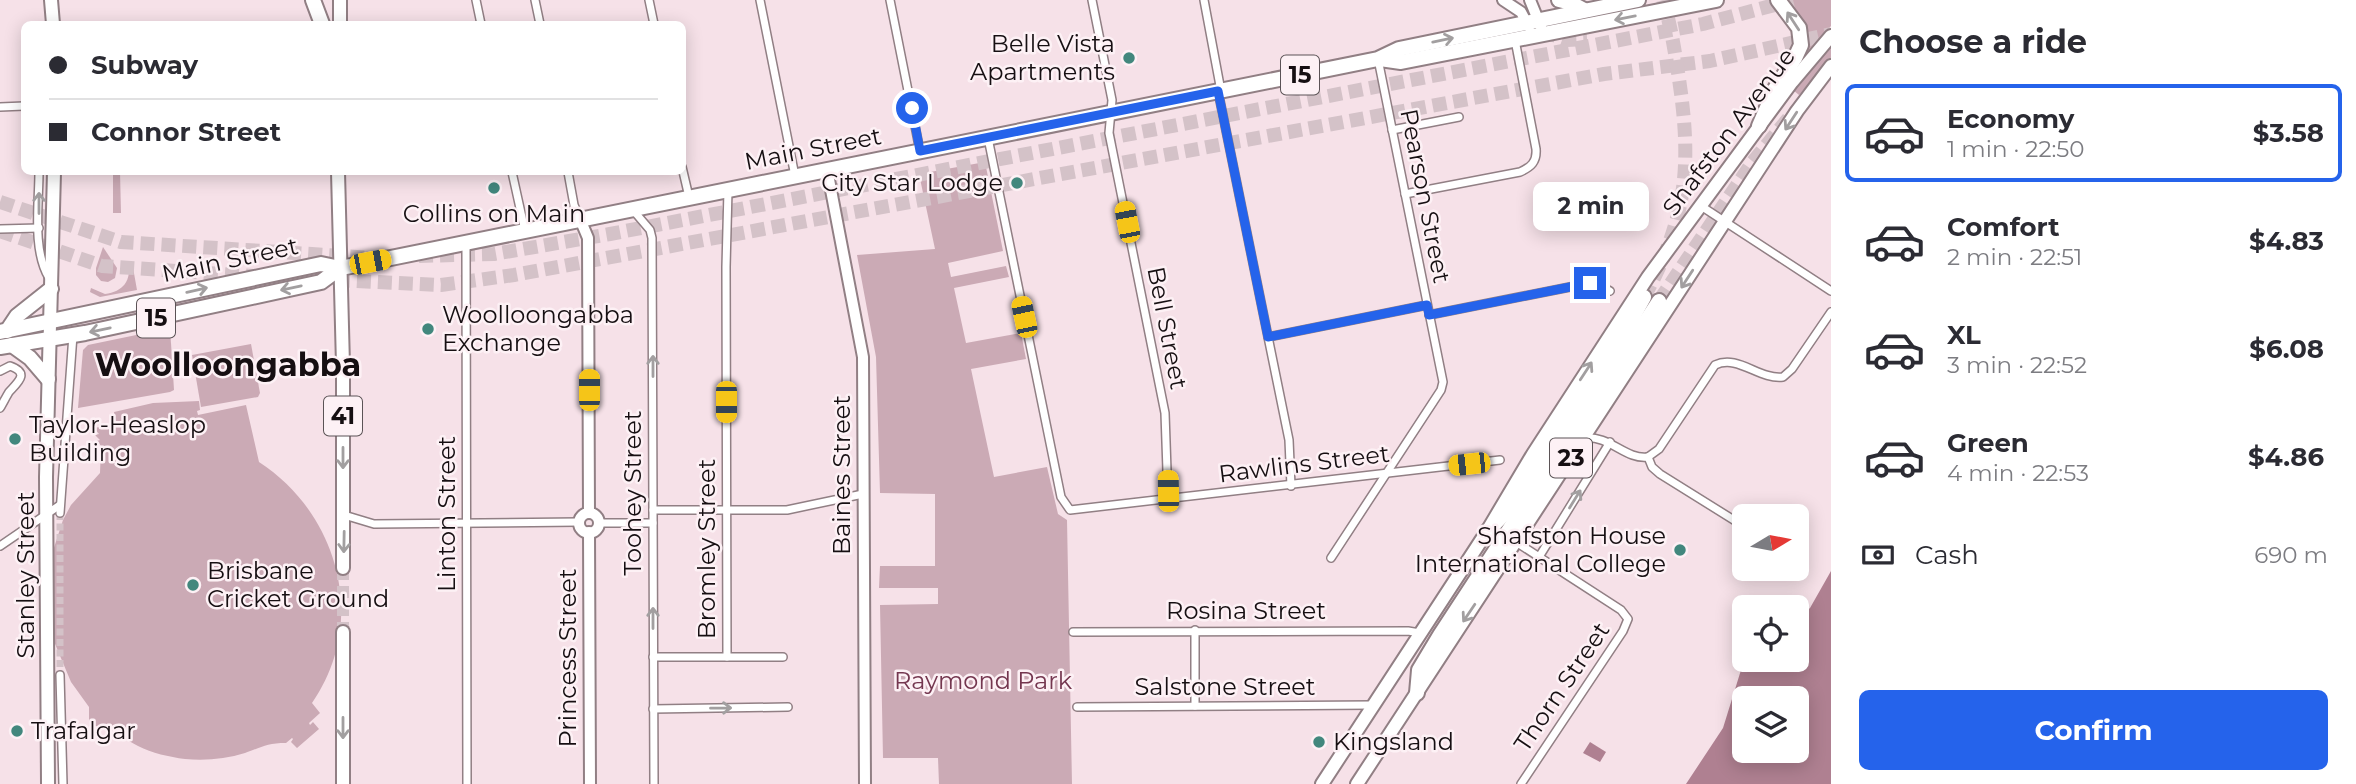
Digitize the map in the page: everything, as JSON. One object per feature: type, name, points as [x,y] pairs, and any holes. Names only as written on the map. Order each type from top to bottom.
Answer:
[{"type":"highway","points":[[313,0],[321,21]]},
{"type":"highway","points":[[1559,0],[1584,10]]},
{"type":"highway","name":"Main Street","points":[[49,323],[321,264],[340,268],[1378,59],[1399,49],[1638,0]]},
{"type":"highway","name":"Main Street","points":[[1378,59],[1401,62],[1716,0]]},
{"type":"highway","points":[[1759,126],[1774,89],[1801,45],[1798,28],[1778,0]]},
{"type":"highway","name":"Main Street","points":[[49,339],[321,282],[340,268]]},
{"type":"highway","points":[[48,379],[30,358],[5,339],[17,316],[51,285]]},
{"type":"highway","points":[[1417,693],[1419,670],[1651,299],[1623,335],[1512,506],[1486,533]]},
{"type":"highway","name":"15","points":[[5,339],[49,323]]},
{"type":"highway","name":"15","points":[[5,339],[49,339]]},
{"type":"main road","points":[[51,0],[54,21]]},
{"type":"main road","points":[[340,0],[340,21]]},
{"type":"main road","name":"Shafston Avenue","points":[[1322,784],[1674,239],[1808,61],[1831,36]]},
{"type":"main road","name":"Shafston Avenue","points":[[1357,784],[1797,111],[1831,66]]},
{"type":"main road","name":"Stanley Street","points":[[48,784],[56,511],[48,379],[54,175]]},
{"type":"main road","name":"41","points":[[338,175],[343,365],[343,568]]},
{"type":"main road","points":[[342,784],[343,632]]},
{"type":"street","points":[[476,0],[480,21]]},
{"type":"street","points":[[535,0],[539,21]]},
{"type":"street","points":[[649,0],[653,21]]},
{"type":"street","points":[[760,0],[795,176]]},
{"type":"street","points":[[890,0],[920,151]]},
{"type":"street","name":"Bell Street","points":[[1092,0],[1112,96],[1109,133],[1165,413],[1168,500]]},
{"type":"street","points":[[1204,0],[1289,440],[1291,485]]},
{"type":"street","points":[[1503,0],[1532,21]]},
{"type":"street","points":[[1530,0],[1532,21],[1538,35]]},
{"type":"street","points":[[1405,194],[1520,172],[1533,164],[1536,149],[1516,40]]},
{"type":"street","name":"Pearson Street","points":[[1331,558],[1442,386],[1378,59]]},
{"type":"street","points":[[0,107],[21,106]]},
{"type":"street","points":[[1392,130],[1459,117]]},
{"type":"street","name":"Rawlins Street","points":[[987,137],[1061,497],[1069,510],[1500,460]]},
{"type":"street","name":"Baines Street","points":[[827,169],[863,357],[865,784]]},
{"type":"street","name":"Stanley Street","points":[[39,175],[41,262],[51,285]]},
{"type":"street","points":[[514,175],[525,231]]},
{"type":"street","points":[[569,175],[575,208],[588,238],[589,513]]},
{"type":"street","points":[[684,175],[689,197]]},
{"type":"street","name":"Bromley Street","points":[[727,657],[728,189]]},
{"type":"street","points":[[1701,206],[1831,291]]},
{"type":"street","name":"Toohey Street","points":[[632,209],[650,230],[652,239],[654,784]]},
{"type":"street","points":[[0,229],[39,228]]},
{"type":"street","name":"Linton Street","points":[[466,243],[467,784]]},
{"type":"street","points":[[1429,315],[1590,283],[1610,291]]},
{"type":"street","points":[[1268,337],[1427,305]]},
{"type":"street","points":[[1584,438],[1595,437],[1636,457],[1648,457],[1659,449],[1715,365],[1731,361],[1768,376],[1783,377],[1792,369],[1831,312]]},
{"type":"street","name":"Stanley Street","points":[[56,511],[74,335]]},
{"type":"street","points":[[0,370],[6,366],[14,366],[20,375],[19,383],[0,408]]},
{"type":"street","points":[[1539,556],[1610,442]]},
{"type":"street","points":[[1648,457],[1660,474],[1732,519]]},
{"type":"street","points":[[653,510],[797,509],[863,494]]},
{"type":"street","points":[[0,546],[56,511]]},
{"type":"street","points":[[589,513],[597,517],[598,523],[594,531],[589,532],[583,530],[579,523],[583,515],[589,513]]},
{"type":"street","points":[[344,516],[374,524],[579,523]]},
{"type":"street","points":[[598,523],[653,523]]},
{"type":"street","name":"Princess Street","points":[[589,532],[590,784]]},
{"type":"street","name":"Thorn Street","points":[[1516,542],[1621,610],[1628,619],[1623,631],[1521,784]]},
{"type":"street","points":[[1195,630],[1195,705]]},
{"type":"street","name":"Rosina Street","points":[[1073,632],[1195,630],[1420,633]]},
{"type":"street","points":[[653,657],[783,657]]},
{"type":"street","name":"Stanley Street","points":[[61,675],[63,784]]},
{"type":"street","name":"Salstone Street","points":[[1077,706],[1373,705]]},
{"type":"street","points":[[653,709],[788,707]]},
{"type":"green space","points":[[1782,0],[1831,0],[1831,26],[1802,57]]},
{"type":"green space","points":[[1831,45],[1831,58],[1799,95],[1793,90]]},
{"type":"green space","name":"Raymond Park","points":[[985,162],[1003,251],[948,263],[951,277],[1006,266],[1009,277],[954,288],[966,343],[1021,333],[1026,359],[971,369],[994,477],[1047,467],[1058,514],[1067,520],[1072,784],[939,784],[938,758],[883,758],[880,605],[938,604],[938,588],[879,588],[880,566],[935,566],[935,494],[880,493],[876,357],[857,255],[935,249],[919,174]]},
{"type":"green space","points":[[113,175],[120,175],[121,213],[113,213]]},
{"type":"green space","points":[[103,247],[117,268],[115,278],[108,282],[101,281],[96,275]]},
{"type":"green space","points":[[132,262],[137,290],[100,297],[90,292],[91,288],[105,294],[117,291],[125,284],[129,275],[128,263]]},
{"type":"green space","points":[[170,328],[174,390],[78,408],[83,350],[88,345]]},
{"type":"green space","points":[[251,344],[260,393],[258,397],[201,407],[192,355]]},
{"type":"green space","name":"Brisbane Cricket Ground","points":[[199,401],[198,415],[246,405],[259,462],[286,484],[309,510],[326,539],[336,571],[341,604],[339,638],[329,671],[312,703],[320,713],[309,723],[310,725],[313,722],[319,729],[297,748],[291,742],[292,738],[286,743],[269,745],[230,757],[185,759],[143,748],[110,729],[89,726],[89,707],[71,682],[53,639],[50,625],[49,563],[63,520],[71,505],[100,473],[101,446],[95,435],[99,434],[94,428],[116,424],[114,412],[153,403]]},
{"type":"shaded area","points":[[1831,571],[1831,784],[1686,784],[1723,728],[1732,699],[1732,763],[1809,763],[1809,686],[1736,686],[1740,672],[1809,672],[1809,609]]},
{"type":"shaded area","points":[[1590,742],[1606,752],[1600,762],[1583,753]]},
{"type":"tunnel","points":[[1644,297],[1658,269],[1677,217],[1685,166],[1679,79],[1663,0]]},
{"type":"tunnel","points":[[419,256],[494,254],[610,234],[1703,24],[1793,0]]},
{"type":"tunnel","points":[[1543,31],[1567,40],[1587,39]]},
{"type":"tunnel","points":[[273,277],[441,285],[514,275],[1604,74],[1710,61],[1831,34]]},
{"type":"tunnel","points":[[1659,301],[1752,163],[1792,114]]},
{"type":"tunnel","points":[[0,202],[121,242],[374,258]]},
{"type":"tunnel","points":[[0,231],[102,266],[253,276]]},
{"type":"tunnel","points":[[60,513],[60,675]]},
{"type":"tunnel","points":[[343,568],[343,632]]},
{"type":"place","name":"Belle Vista Apartments","points":[[1129,58]]},
{"type":"place","name":"City Star Lodge","points":[[1017,183]]},
{"type":"place","name":"Collins on Main","points":[[494,188]]},
{"type":"place","name":"Woolloongabba Exchange","points":[[428,329]]},
{"type":"place","name":"Taylor-Heaslop Building","points":[[15,439]]},
{"type":"place","name":"Shafston House International College","points":[[1680,550]]},
{"type":"place","name":"Brisbane Cricket Ground","points":[[193,585]]},
{"type":"place","name":"Trafalgar","points":[[17,731]]},
{"type":"place","name":"Kingsland","points":[[1319,742]]},
{"type":"district","name":"Woolloongabba","points":[[228,365]]},
{"type":"route","points":[[912,108],[920,151],[1218,91],[1268,337],[1427,305],[1429,315],[1590,283]]}]
